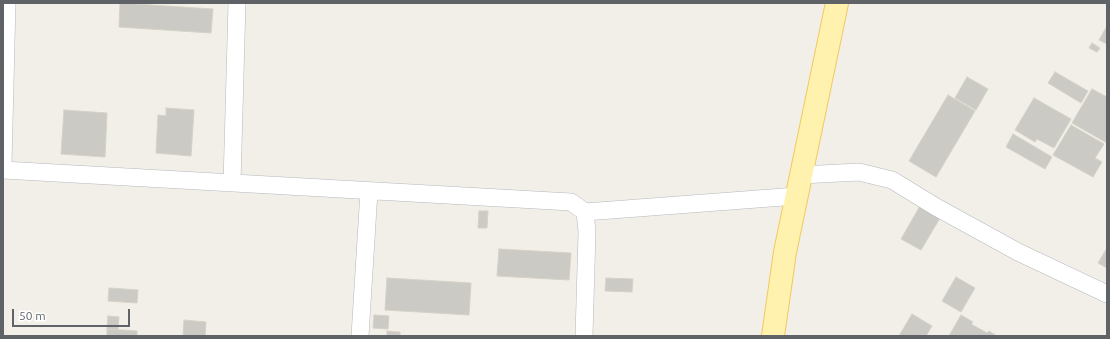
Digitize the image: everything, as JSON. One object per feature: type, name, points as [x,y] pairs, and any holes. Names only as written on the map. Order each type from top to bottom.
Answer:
[{"type":"main road","points":[[773,336],[785,252],[837,3]]},
{"type":"street","points":[[3,164],[7,3]]},
{"type":"street","points":[[232,183],[237,3]]},
{"type":"street","points":[[3,170],[571,202],[584,212],[797,196]]},
{"type":"street","points":[[801,175],[859,172],[892,180],[936,207],[1018,252],[1107,294]]},
{"type":"street","points":[[360,336],[369,191]]},
{"type":"street","points":[[584,212],[587,232],[584,336]]},
{"type":"building","points":[[120,3],[213,9],[211,33],[119,27]]},
{"type":"building","points":[[1107,26],[1107,44],[1099,40]]},
{"type":"building","points":[[1092,43],[1100,48],[1097,52],[1089,48]]},
{"type":"building","points":[[1055,72],[1088,91],[1081,103],[1048,83]]},
{"type":"building","points":[[967,77],[988,89],[976,110],[955,98]]},
{"type":"building","points":[[1092,89],[1107,97],[1107,143],[1072,123]]},
{"type":"building","points":[[948,95],[975,111],[936,177],[909,161]]},
{"type":"building","points":[[1034,98],[1071,119],[1054,148],[1037,139],[1035,142],[1015,130]]},
{"type":"building","points":[[166,108],[194,110],[191,156],[156,153],[158,115],[166,116]]},
{"type":"building","points":[[64,110],[107,113],[105,157],[61,154]]},
{"type":"building","points":[[1071,125],[1104,144],[1095,158],[1102,162],[1093,177],[1053,155]]},
{"type":"building","points":[[1013,134],[1052,157],[1045,169],[1006,147]]},
{"type":"building","points":[[920,206],[940,218],[921,250],[901,239]]},
{"type":"building","points":[[479,211],[488,211],[487,228],[478,228]]},
{"type":"building","points":[[1107,248],[1107,268],[1098,263]]},
{"type":"building","points":[[499,249],[571,253],[569,280],[497,276]]},
{"type":"building","points":[[956,277],[975,288],[961,312],[942,301]]},
{"type":"building","points":[[387,278],[471,283],[469,315],[385,310]]},
{"type":"building","points":[[606,278],[633,279],[632,292],[605,291]]},
{"type":"building","points":[[109,288],[138,290],[137,303],[108,301]]},
{"type":"building","points":[[912,314],[932,326],[926,336],[899,336]]},
{"type":"building","points":[[374,315],[389,316],[388,329],[373,328]]},
{"type":"building","points":[[961,315],[973,322],[971,324],[987,333],[989,331],[997,336],[949,336]]},
{"type":"building","points":[[108,316],[119,317],[118,330],[107,329]]},
{"type":"building","points":[[184,320],[206,322],[205,336],[183,336]]},
{"type":"building","points":[[107,329],[137,331],[137,336],[107,336]]},
{"type":"building","points":[[387,331],[400,332],[400,336],[387,336]]}]
